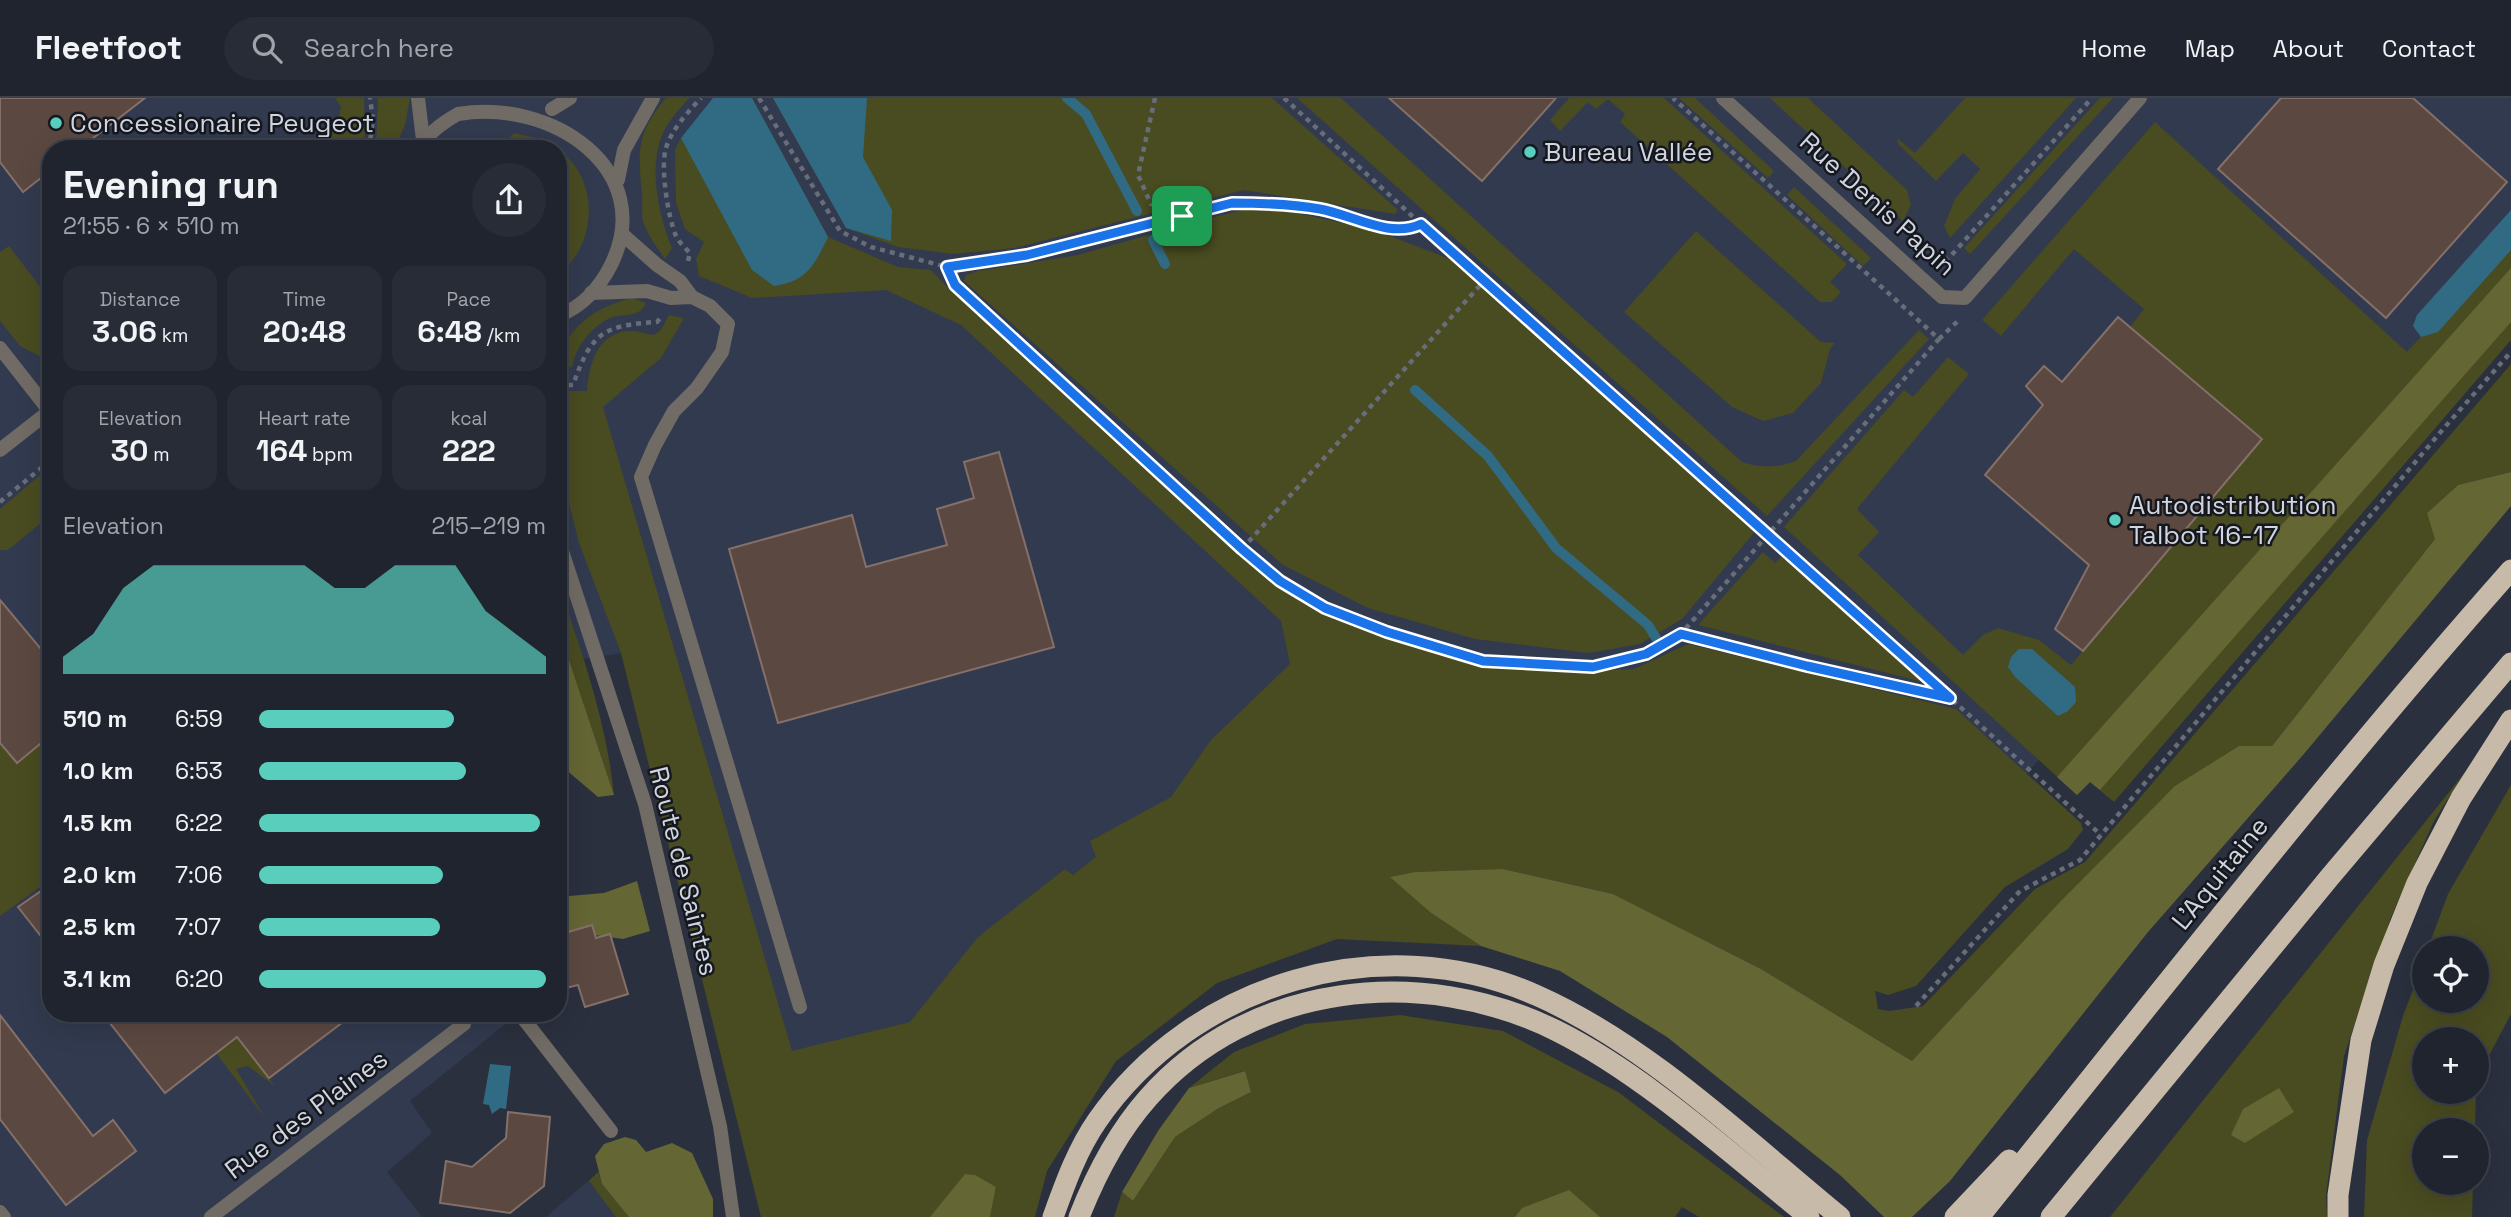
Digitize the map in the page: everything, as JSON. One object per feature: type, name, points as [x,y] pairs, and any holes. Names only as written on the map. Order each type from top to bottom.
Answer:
[{"type":"highway","name":"L'Aquitaine","points":[[1979,1217],[2283,840],[2459,628],[2511,570]]},
{"type":"highway","points":[[2051,1217],[2329,878],[2511,663]]},
{"type":"highway","points":[[2338,1217],[2346,1132],[2361,1040],[2384,965],[2417,883],[2461,798],[2511,720]]},
{"type":"highway","points":[[1053,1217],[1077,1156],[1096,1122],[1141,1069],[1193,1025],[1281,984],[1340,970],[1405,967],[1471,975],[1536,995],[1567,1010],[1632,1049],[1840,1217]]},
{"type":"highway","points":[[1079,1217],[1100,1168],[1132,1118],[1148,1098],[1208,1046],[1250,1022],[1299,1004],[1337,996],[1392,990],[1466,999],[1522,1016],[1558,1031],[1615,1065],[1809,1217]]},
{"type":"highway","points":[[1955,1217],[2119,1044]]},
{"type":"street","points":[[418,98],[421,140]]},
{"type":"street","points":[[552,109],[570,98]]},
{"type":"street","points":[[618,180],[624,150],[653,98]]},
{"type":"street","name":"Rue Denis Papin","points":[[1723,98],[1942,297],[1965,298],[2140,98]]},
{"type":"street","points":[[425,140],[443,122],[466,109],[491,102],[531,103],[552,109],[580,126],[603,150],[618,180],[622,197],[622,234],[605,276],[591,293],[567,313]]},
{"type":"street","points":[[622,234],[680,281],[692,297],[710,306],[728,324],[722,352],[696,388],[674,411],[641,477],[800,1007]]},
{"type":"street","points":[[591,293],[647,291],[671,298],[692,297]]},
{"type":"street","points":[[0,348],[42,401]]},
{"type":"street","points":[[2,450],[42,418]]},
{"type":"street","name":"Route de Saintes","points":[[567,563],[645,804],[720,1126],[733,1217]]},
{"type":"street","points":[[526,1022],[611,1131]]},
{"type":"street","name":"Rue des Plaines","points":[[211,1217],[464,1024]]},
{"type":"street","points":[[0,1212],[4,1217]]},
{"type":"path","points":[[370,98],[373,120],[370,140]]},
{"type":"path","points":[[759,98],[840,231],[871,247],[947,267],[1027,255],[1232,203],[1272,203],[1322,209],[1395,230],[1410,230],[1421,224]]},
{"type":"path","points":[[1155,98],[1138,175],[1152,204],[1182,216]]},
{"type":"path","points":[[1284,98],[2102,835]]},
{"type":"path","points":[[947,267],[955,285],[1280,581],[1325,608],[1387,632],[1483,661],[1593,667],[1646,654],[1681,634],[1939,339],[1673,98]]},
{"type":"path","points":[[1926,254],[1933,261],[1948,258],[2092,98]]},
{"type":"path","points":[[1242,549],[1484,281]]},
{"type":"path","points":[[1916,1006],[2020,891],[2080,860],[2511,352]]},
{"type":"path","points":[[0,502],[42,467]]},
{"type":"path","points":[[1681,634],[1950,698]]},
{"type":"shaded area","points":[[0,98],[2511,98],[2511,238],[1817,1005],[1761,969],[1613,894],[1503,869],[1284,896],[930,1217],[761,1217],[622,653],[567,662],[567,140],[42,140],[42,1022],[508,1022],[410,1101],[432,1133],[387,1172],[422,1217],[0,1217]]},
{"type":"shaded area","points":[[713,98],[752,98],[828,237],[808,270],[785,284],[774,286],[752,270],[681,138]]},
{"type":"shaded area","points":[[773,98],[867,98],[863,157],[892,210],[891,241],[846,228]]},
{"type":"shaded area","points":[[2511,210],[2511,250],[2438,332],[2421,337],[2413,326],[2417,315]]},
{"type":"shaded area","points":[[2019,649],[2032,649],[2075,687],[2076,702],[2068,711],[2058,716],[2015,677],[2008,667],[2011,657]]},
{"type":"shaded area","points":[[490,1064],[511,1066],[506,1109],[500,1108],[492,1114],[489,1105],[483,1104]]},
{"type":"shaded area","points":[[636,1140],[697,1217],[546,1217]]},
{"type":"green space","points":[[335,98],[364,98],[364,140],[311,140],[338,122],[341,107]]},
{"type":"green space","points":[[378,98],[410,98],[405,125],[398,140],[376,140]]},
{"type":"green space","points":[[666,98],[689,98],[665,129],[657,157],[656,189],[662,220],[672,248],[665,259],[643,221],[640,154],[649,122]]},
{"type":"green space","points":[[752,98],[828,237],[898,267],[931,270],[1280,587],[1355,624],[1472,662],[1567,671],[1634,669],[1688,644],[1956,709],[2081,823],[2083,830],[2068,849],[2005,887],[1916,986],[1888,995],[1875,991],[1878,1009],[1889,1011],[1923,1006],[2035,889],[2085,862],[2511,364],[2511,472],[2458,485],[2427,513],[2436,538],[2272,746],[2239,746],[1912,1061],[1761,969],[1613,894],[1503,869],[1415,872],[1391,877],[1431,913],[1481,946],[1337,939],[1217,983],[1116,1061],[1047,1171],[1035,1217],[990,1217],[996,1187],[930,1217],[761,1217],[621,653],[579,543],[567,495],[567,391],[587,391],[592,362],[601,345],[616,334],[626,331],[654,335],[661,330],[669,315],[684,318],[661,358],[603,407],[792,1051],[910,1022],[978,937],[1065,869],[1073,875],[1096,857],[1090,841],[1171,797],[1211,740],[1290,664],[1281,621],[961,325],[886,290],[752,298],[699,276],[696,259],[704,242],[685,229],[676,203],[675,150],[681,138]]},
{"type":"green space","points":[[773,98],[1272,98],[1398,210],[1395,214],[1244,190],[1014,248],[953,254],[898,247],[846,228]]},
{"type":"green space","points":[[1297,98],[1341,98],[1742,462],[1769,466],[1796,461],[1919,330],[1929,339],[1767,516]]},
{"type":"green space","points":[[1569,98],[1664,98],[1847,264],[1830,282],[1841,292],[1832,302],[1820,302],[1620,122],[1625,114],[1608,99],[1596,109],[1588,102],[1560,131],[1550,120]]},
{"type":"green space","points":[[1679,98],[1695,98],[1774,171],[1768,178]]},
{"type":"green space","points":[[1770,98],[1808,98],[1907,190],[1911,205],[1903,221]]},
{"type":"green space","points":[[1965,98],[2076,98],[1950,238],[1944,226],[1955,199],[1980,169],[1963,153],[1936,181],[1898,144],[1897,138],[1915,153]]},
{"type":"green space","points":[[2100,98],[2113,98],[1970,254],[1964,248]]},
{"type":"green space","points":[[2155,122],[2407,352],[2511,238],[2511,340],[2114,802],[2090,782],[2077,795],[1784,527],[1904,390],[1913,397],[1948,357],[1969,374],[1857,509],[1879,532],[1858,555],[1963,655],[1983,635],[1998,628],[2039,640],[2071,665],[2261,439],[2130,327],[2144,309],[2074,249],[2001,336],[1982,320]]},
{"type":"green space","points":[[515,133],[542,140],[506,140]]},
{"type":"green space","points":[[567,158],[581,177],[589,212],[581,247],[567,266]]},
{"type":"green space","points":[[1794,187],[1871,258],[1863,266],[1787,195]]},
{"type":"green space","points":[[1248,209],[1297,213],[1374,230],[1450,259],[1757,529],[1682,619],[1640,644],[1589,653],[1475,639],[1368,608],[1283,565],[964,281],[966,275],[978,271],[1078,255]]},
{"type":"green space","points":[[1696,231],[1821,342],[1835,343],[1830,349],[1821,383],[1793,413],[1763,421],[1732,407],[1624,312]]},
{"type":"green space","points":[[9,246],[42,289],[42,357],[20,346],[0,321],[0,252]]},
{"type":"green space","points":[[2511,268],[2511,322],[2100,790],[2090,782],[2077,795],[2057,777]]},
{"type":"green space","points":[[632,298],[646,303],[639,312],[613,317],[601,323],[584,340],[572,367],[567,367],[567,341],[574,330],[595,313]]},
{"type":"green space","points":[[2511,472],[2511,506],[2303,755],[2148,932],[1950,1181],[1912,1217],[1884,1217],[1840,1175],[1667,1037],[1560,971],[1481,946],[1431,913],[1390,877],[1415,872],[1503,869],[1613,894],[1761,969],[1912,1061],[2057,905],[2175,786],[2239,746],[2272,746],[2435,539],[2427,513],[2458,485]]},
{"type":"green space","points":[[42,474],[42,522],[8,550],[0,550],[0,509]]},
{"type":"green space","points":[[1763,552],[1775,563],[1784,554],[1927,683],[1698,625]]},
{"type":"green space","points":[[567,611],[600,715],[614,795],[569,660]]},
{"type":"green space","points":[[567,661],[614,795],[598,797],[567,771]]},
{"type":"green space","points":[[42,742],[42,886],[0,916],[0,743],[17,763]]},
{"type":"green space","points":[[2465,772],[2434,821],[2391,917],[2344,1056],[2326,1196],[2327,1217],[2110,1217]]},
{"type":"green space","points":[[2511,785],[2511,1014],[2489,1055],[2489,1027],[2412,1027],[2412,1104],[2476,1104],[2475,1118],[2412,1118],[2412,1195],[2473,1195],[2472,1217],[2364,1217],[2367,1140],[2412,992],[2412,1013],[2489,1013],[2489,936],[2432,936],[2448,894]]},
{"type":"green space","points":[[637,881],[650,931],[623,939],[567,931],[567,896],[604,893]]},
{"type":"green space","points":[[1400,1015],[1503,1031],[1618,1092],[1784,1217],[1699,1217],[1682,1207],[1675,1217],[1114,1217],[1122,1192],[1133,1201],[1175,1137],[1219,1108],[1251,1092],[1244,1071],[1189,1088],[1234,1052],[1305,1024]]},
{"type":"green space","points":[[218,1022],[225,1022],[275,1086],[248,1066],[236,1069],[265,1118],[216,1053]]},
{"type":"green space","points":[[1245,1071],[1251,1092],[1219,1108],[1175,1137],[1133,1201],[1122,1192],[1158,1131],[1189,1088]]},
{"type":"green space","points":[[2279,1088],[2294,1112],[2245,1143],[2231,1135],[2243,1109]]},
{"type":"green space","points":[[625,1137],[636,1140],[646,1152],[672,1143],[692,1153],[713,1199],[713,1217],[629,1217],[602,1184],[595,1156],[604,1144]]},
{"type":"green space","points":[[598,1172],[602,1184],[629,1217],[616,1217],[589,1181]]},
{"type":"green space","points":[[965,1174],[975,1175],[996,1187],[990,1217],[930,1217]]},
{"type":"green space","points":[[1569,1190],[1600,1217],[1515,1217],[1522,1208]]},
{"type":"building","name":"Concessionaire Peugeot","points":[[0,98],[145,98],[91,140],[42,140],[42,177],[23,192],[0,162]]},
{"type":"building","points":[[1389,98],[1556,98],[1482,181]]},
{"type":"building","points":[[2281,98],[2413,98],[2507,182],[2386,318],[2218,169]]},
{"type":"building","name":"Autodistribution Talbot 16-17","points":[[2118,317],[2262,439],[2083,651],[2055,629],[2089,565],[1985,475],[2043,405],[2026,386],[2044,366],[2062,382]]},
{"type":"building","points":[[999,452],[1054,647],[778,723],[729,549],[852,515],[866,567],[947,545],[937,509],[974,498],[964,462]]},
{"type":"building","points":[[0,600],[42,650],[42,742],[17,763],[0,743]]},
{"type":"building","points":[[42,890],[42,938],[18,907]]},
{"type":"building","points":[[592,925],[596,938],[610,934],[628,994],[585,1007],[578,985],[567,988],[567,932]]},
{"type":"building","points":[[0,1015],[93,1136],[113,1120],[136,1151],[66,1205],[0,1119]]},
{"type":"building","points":[[109,1022],[343,1022],[269,1078],[237,1037],[165,1093]]},
{"type":"building","points":[[508,1112],[550,1117],[544,1186],[510,1213],[440,1203],[446,1161],[472,1167],[506,1138]]},
{"type":"waterway","points":[[1067,98],[1086,114],[1137,211]]},
{"type":"waterway","points":[[1153,240],[1165,264]]},
{"type":"waterway","points":[[1415,390],[1488,456],[1556,548],[1648,625],[1656,638]]},
{"type":"place","name":"Concessionaire Peugeot","points":[[56,123]]},
{"type":"place","name":"Bureau Vallée","points":[[1530,152]]},
{"type":"place","name":"Autodistribution Talbot 16-17","points":[[2115,520]]},
{"type":"route","points":[[1232,203],[1272,203],[1322,209],[1395,230],[1410,230],[1421,224],[1950,698],[1681,634],[1646,654],[1593,667],[1483,661],[1387,632],[1325,608],[1280,581],[955,285],[947,267],[1027,255],[1182,216],[1232,203]]}]
